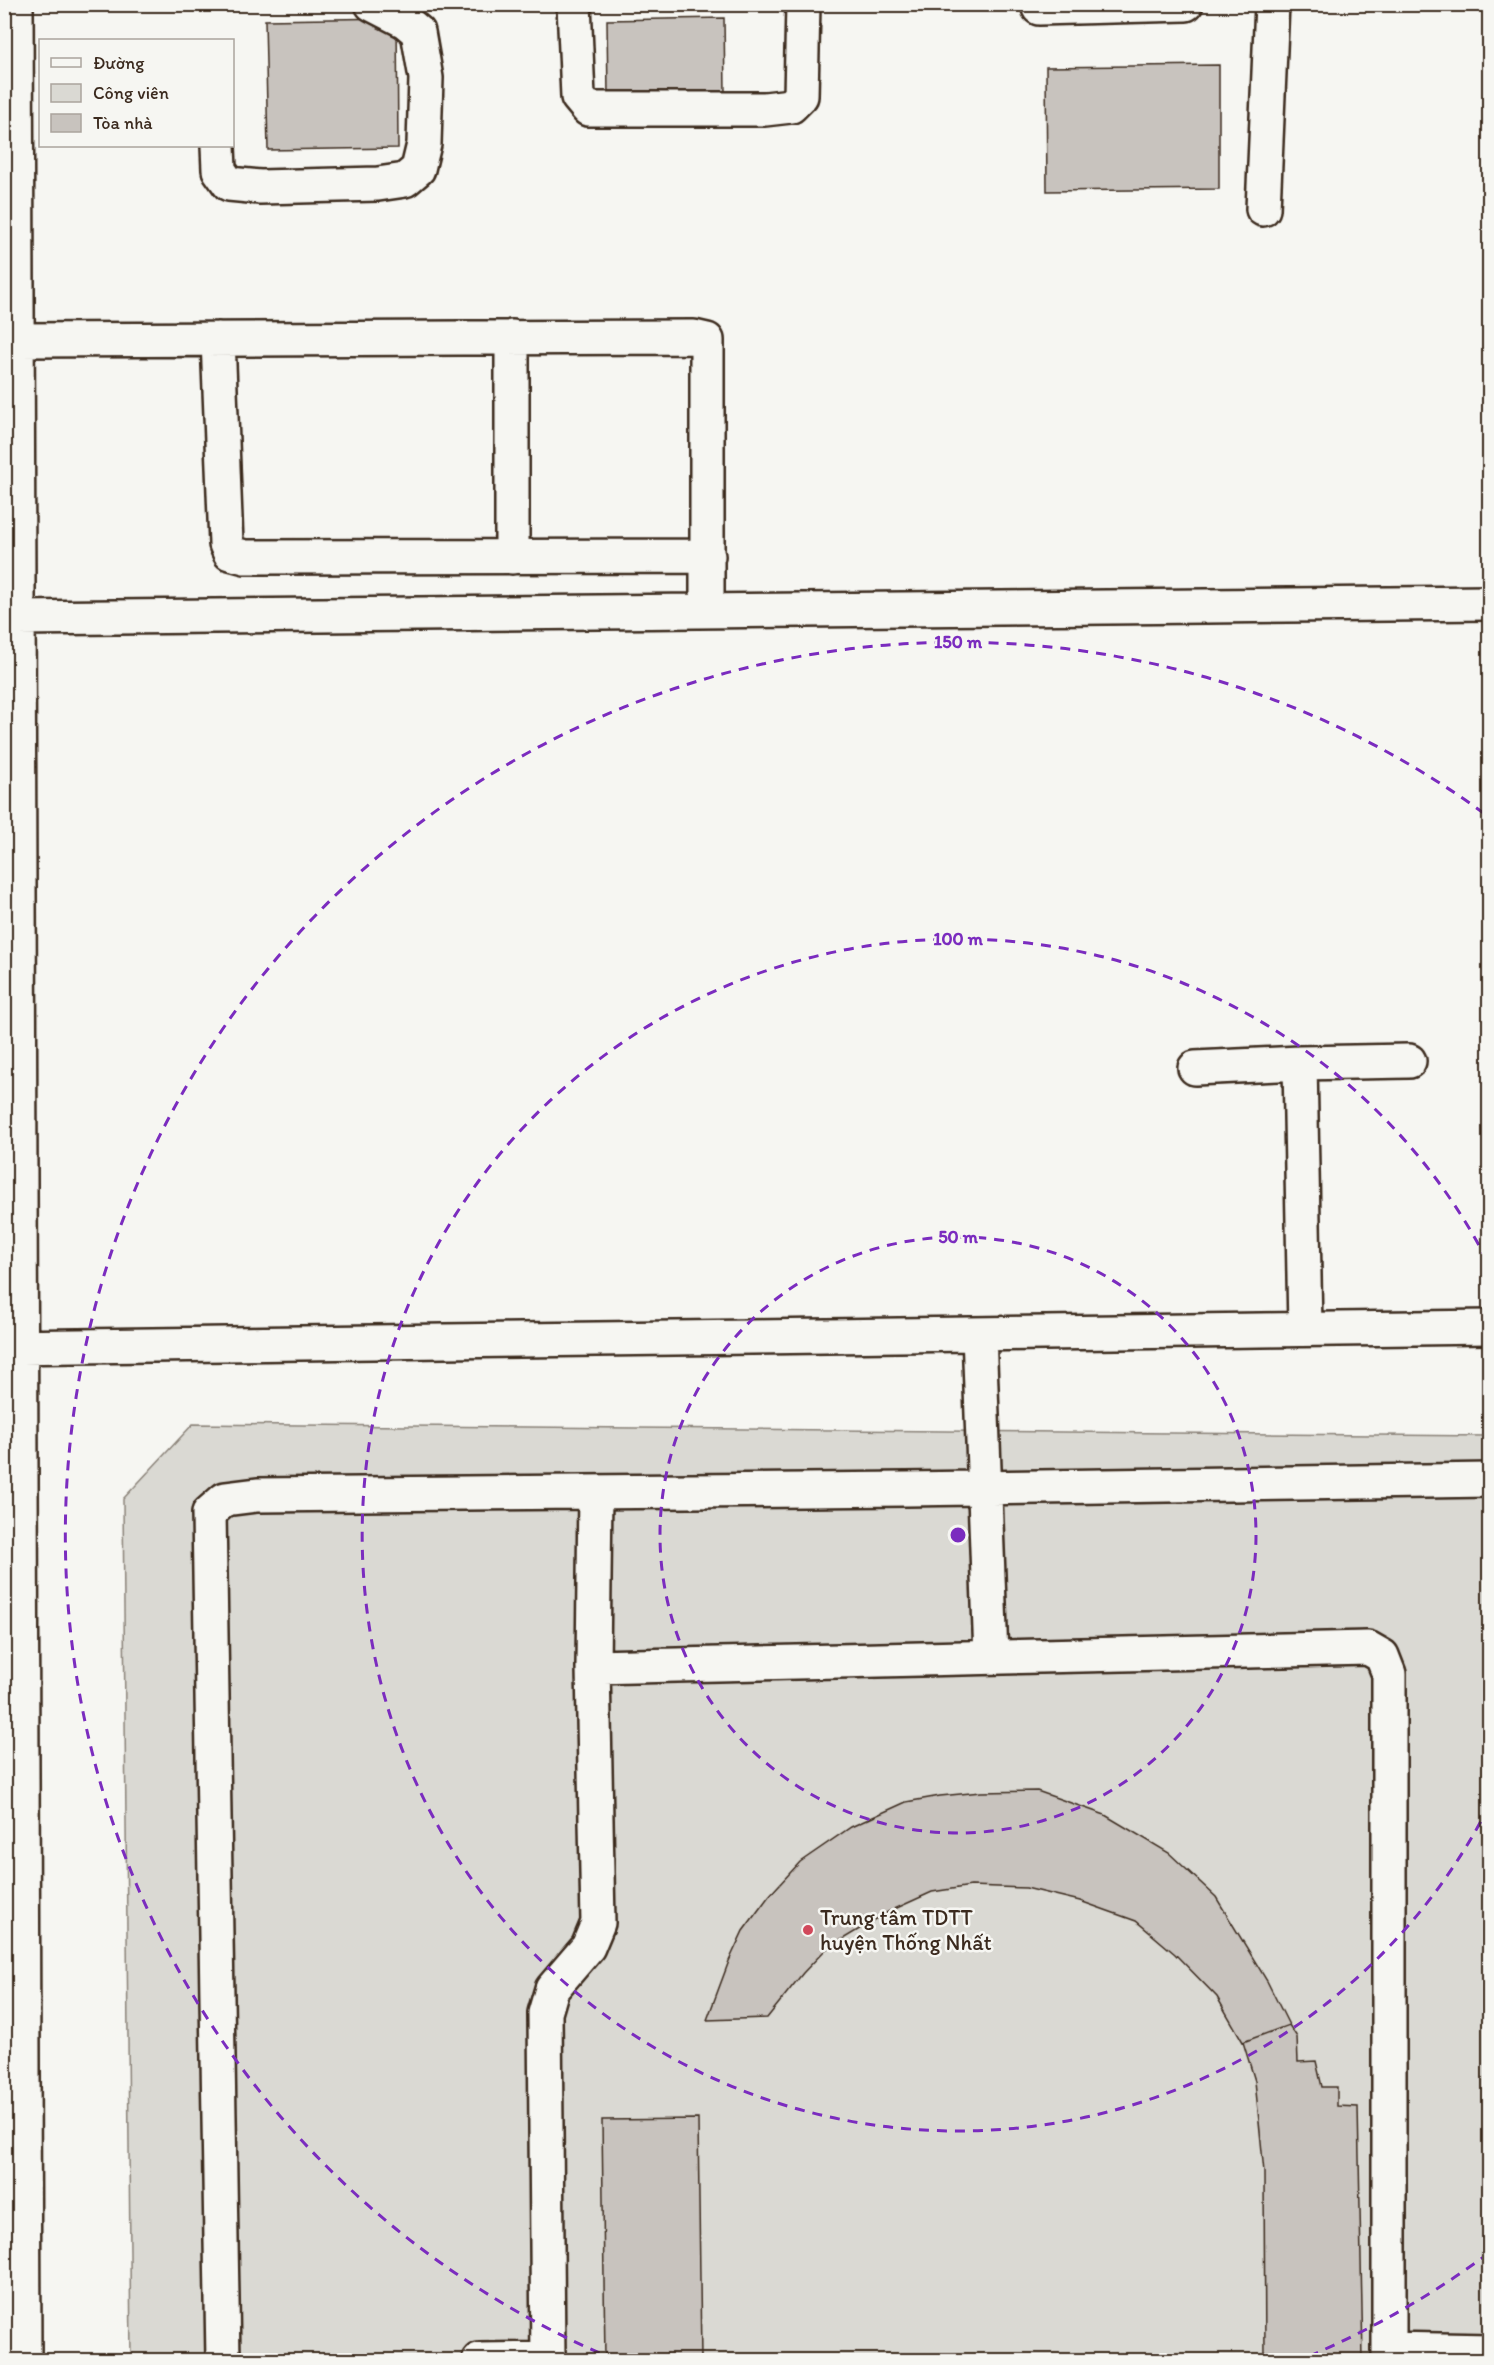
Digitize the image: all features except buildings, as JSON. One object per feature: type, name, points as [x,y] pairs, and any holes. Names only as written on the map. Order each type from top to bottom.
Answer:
[{"type":"street","points":[[15,4],[28,121],[10,242],[17,340],[18,618],[12,989],[13,2067],[24,2361]]},
{"type":"street","points":[[218,147],[219,170],[229,184],[260,187],[378,184],[405,180],[418,169],[424,144],[426,78],[418,32],[405,21],[372,4]]},
{"type":"street","points":[[574,4],[578,97],[588,109],[765,109],[791,106],[801,96],[803,4]]},
{"type":"street","points":[[1039,8],[1186,4]]},
{"type":"street","points":[[1263,209],[1272,4]]},
{"type":"street","points":[[17,340],[512,337],[694,337],[707,340],[707,611]]},
{"type":"street","points":[[512,337],[512,556]]},
{"type":"street","points":[[218,339],[226,544],[230,553],[245,556],[708,556]]},
{"type":"street","points":[[18,618],[1490,603]]},
{"type":"street","points":[[1195,1068],[1409,1061]]},
{"type":"street","points":[[1300,1063],[1305,1329]]},
{"type":"street","points":[[12,1347],[1490,1327]]},
{"type":"street","points":[[979,1334],[991,1657]]},
{"type":"street","points":[[223,2361],[209,1513],[225,1499],[257,1495],[986,1488],[1490,1479]]},
{"type":"street","points":[[479,2361],[548,2360],[545,2013],[552,1989],[588,1947],[598,1923],[593,1667],[595,1492]]},
{"type":"street","points":[[593,1667],[1368,1648],[1382,1656],[1389,1674],[1389,2355],[1490,2351]]},
{"type":"green space","name":"Trung tâm TDTT huyện Thống Nhất","points":[[193,1424],[1489,1436],[1489,2360],[131,2360],[123,1499]]},
{"type":"place","name":"Trung tâm TDTT huyện Thống Nhất","points":[[808,1930]]}]
